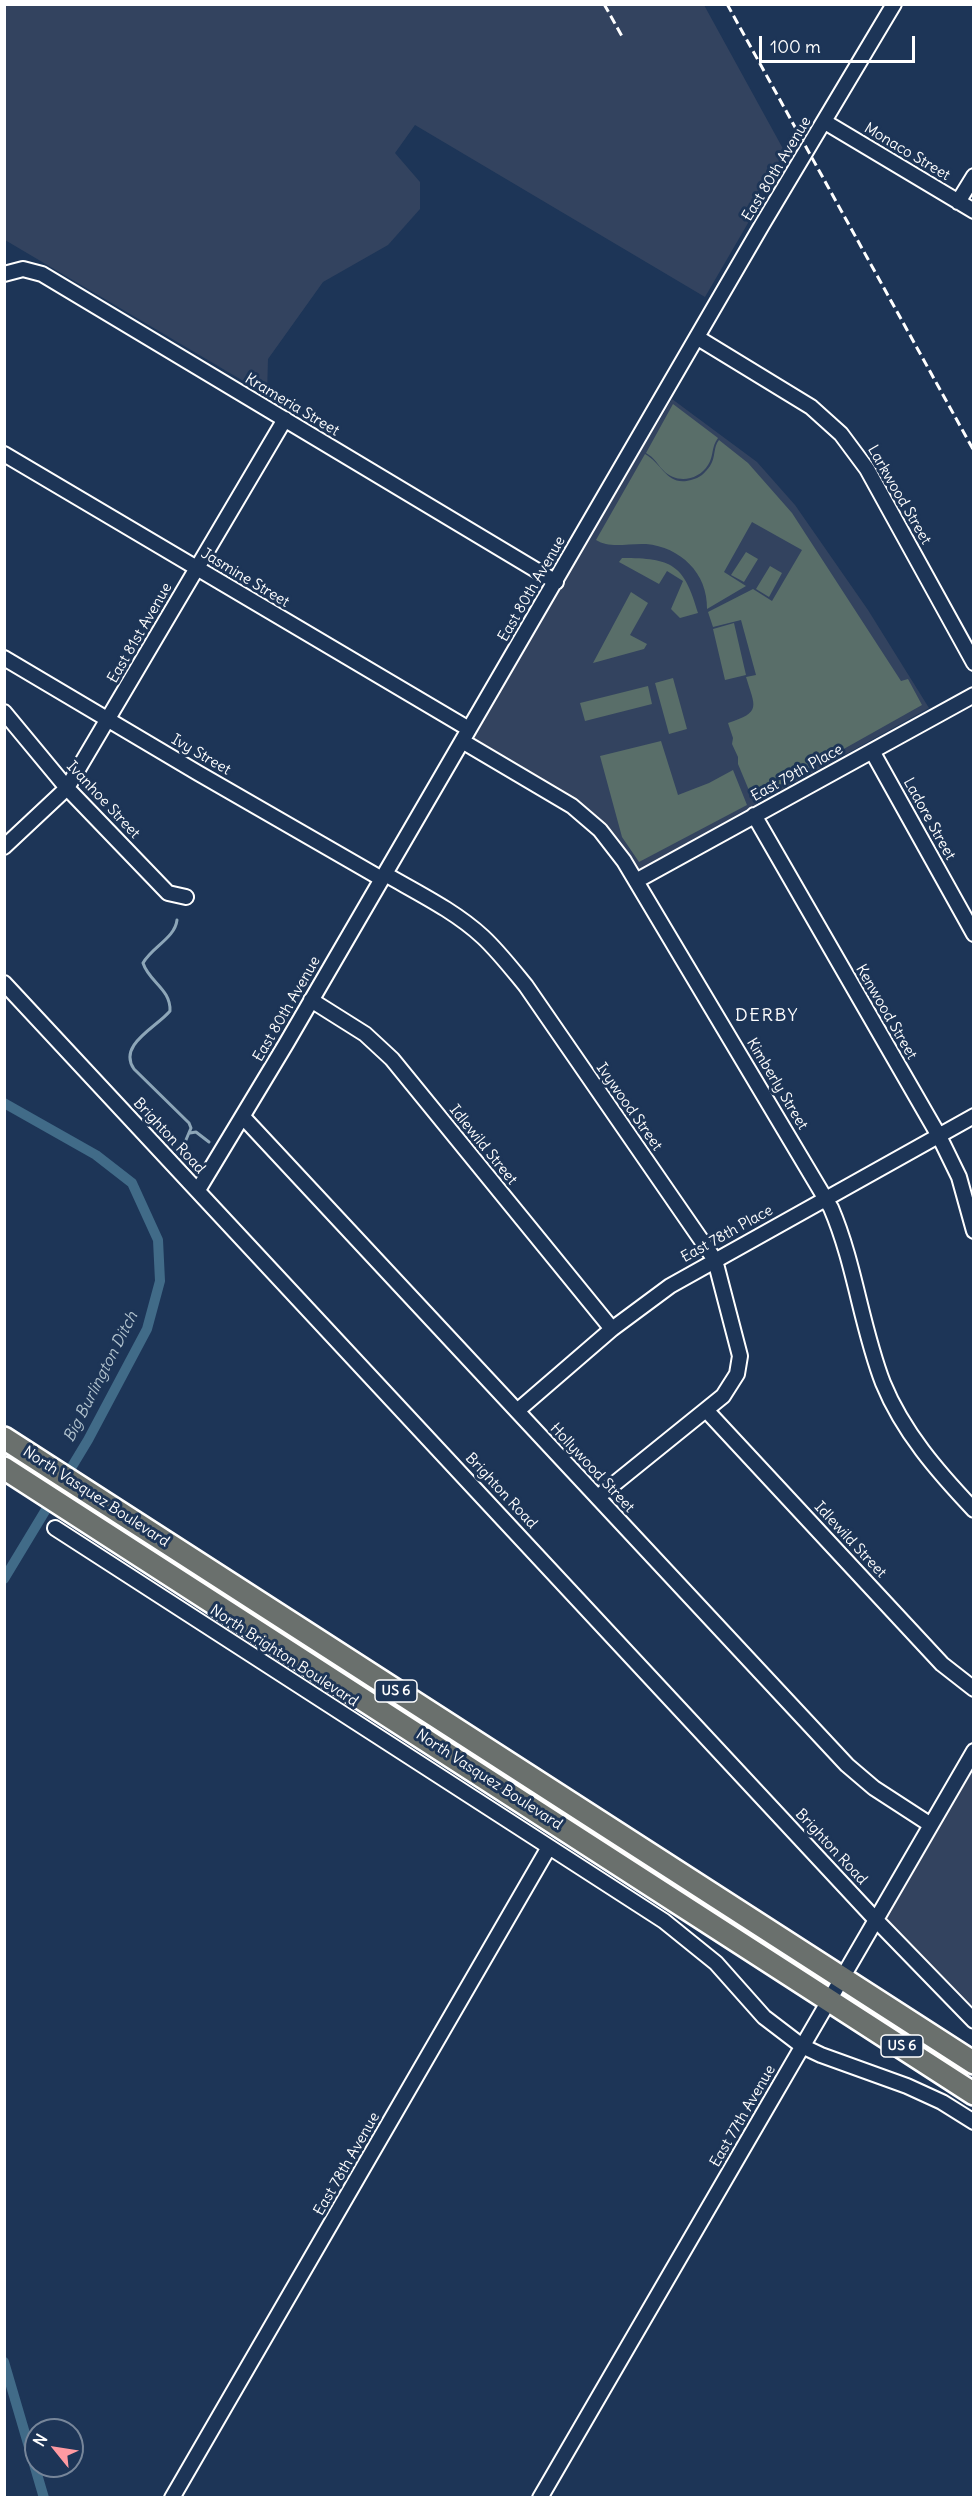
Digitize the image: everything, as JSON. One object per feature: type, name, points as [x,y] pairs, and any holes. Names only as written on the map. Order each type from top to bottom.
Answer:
[{"type":"highway","name":"North Vasquez Boulevard","points":[[4,1438],[974,2063]]},
{"type":"highway","name":"North Vasquez Boulevard","points":[[4,1468],[974,2094]]},
{"type":"street","name":"East 80th Avenue","points":[[198,1190],[243,1117],[894,4]]},
{"type":"street","name":"Monaco Street","points":[[825,122],[974,210]]},
{"type":"street","points":[[958,202],[974,176]]},
{"type":"street","name":"Krameria Street","points":[[6,273],[23,269],[42,274],[556,582]]},
{"type":"street","name":"Larkwood Street","points":[[698,339],[795,396],[819,413],[841,434],[867,469],[974,663]]},
{"type":"street","name":"East 81st Avenue","points":[[4,847],[67,788],[285,419]]},
{"type":"street","name":"Jasmine Street","points":[[4,454],[196,568],[466,735]]},
{"type":"street","name":"Ivy Street","points":[[4,658],[383,876]]},
{"type":"street","name":"East 79th Place","points":[[636,881],[974,695]]},
{"type":"street","name":"Ivanhoe Street","points":[[4,712],[67,788],[168,893],[186,897]]},
{"type":"street","name":"Kimberly Street","points":[[466,735],[590,820],[609,840],[636,881],[826,1199],[840,1230],[869,1336],[890,1398],[922,1451],[974,1509]]},
{"type":"street","name":"Ladore Street","points":[[872,751],[974,934]]},
{"type":"street","name":"Kenwood Street","points":[[754,815],[939,1136],[958,1177],[974,1231]]},
{"type":"street","name":"Ivywood Street","points":[[383,876],[458,917],[502,956],[526,986],[715,1260],[739,1347],[740,1365],[729,1389],[598,1497]]},
{"type":"street","name":"Brighton Road","points":[[4,983],[876,1920],[974,2021]]},
{"type":"street","name":"Idlewild Street","points":[[311,1000],[365,1034],[392,1059],[612,1329]]},
{"type":"street","name":"East 78th Place","points":[[517,1412],[612,1329],[669,1286],[974,1116]]},
{"type":"street","name":"Hollywood Street","points":[[243,1117],[847,1765],[874,1788],[931,1825]]},
{"type":"street","name":"Idlewild Street","points":[[706,1410],[942,1664],[974,1689]]},
{"type":"street","name":"North Brighton Boulevard","points":[[55,1528],[681,1933],[716,1963],[764,2017],[802,2046],[907,2086],[942,2102],[974,2122]]},
{"type":"street","name":"East 77th Avenue","points":[[540,2498],[974,1751]]},
{"type":"street","name":"East 78th Avenue","points":[[172,2498],[549,1846]]},
{"type":"shaded area","points":[[5,4],[704,5],[787,156],[705,297],[415,125],[395,153],[420,182],[420,209],[388,245],[323,282],[268,359],[267,395],[5,240]]},
{"type":"shaded area","points":[[672,399],[757,462],[795,505],[868,610],[929,708],[636,871],[615,835],[595,814],[577,800],[470,738]]},
{"type":"shaded area","points":[[973,1749],[973,2021],[879,1922]]},
{"type":"green space","points":[[673,404],[718,438],[708,465],[699,474],[687,479],[668,474],[646,453]]},
{"type":"green space","points":[[719,440],[748,463],[792,513],[901,681],[908,679],[922,705],[753,800],[738,764],[728,723],[751,712],[753,702],[746,677],[756,675],[741,620],[713,627],[708,612],[753,589],[772,601],[802,550],[752,522],[724,572],[746,586],[707,609],[703,584],[690,564],[681,556],[658,546],[613,545],[596,540],[645,454],[676,480],[691,480],[702,475],[710,466]]},
{"type":"green space","points":[[746,552],[758,559],[744,582],[731,575]]},
{"type":"green space","points":[[622,558],[653,560],[674,567],[687,584],[698,613],[680,618],[671,609],[683,581],[667,571],[659,584],[619,562]]},
{"type":"green space","points":[[770,566],[782,573],[769,597],[756,589]]},
{"type":"green space","points":[[631,592],[648,603],[630,635],[647,644],[644,649],[593,663]]},
{"type":"green space","points":[[734,623],[746,675],[725,680],[713,629]]},
{"type":"green space","points":[[673,678],[687,729],[669,734],[655,683]]},
{"type":"green space","points":[[648,686],[652,704],[585,721],[580,703]]},
{"type":"green space","points":[[661,741],[678,795],[709,783],[733,770],[747,805],[639,862],[622,837],[600,756]]},
{"type":"waterway","points":[[177,920],[172,932],[143,963],[167,997],[170,1011],[134,1044],[130,1060],[134,1069],[189,1123],[191,1128],[180,1154]]},
{"type":"waterway","name":"Big Burlington Ditch","points":[[4,1103],[96,1155],[132,1183],[158,1240],[160,1281],[147,1329],[88,1440],[4,1579]]},
{"type":"waterway","points":[[190,1133],[196,1132],[209,1142]]},
{"type":"waterway","name":"Big Burlington Ditch","points":[[4,2362],[44,2498]]},
{"type":"railway","points":[[604,4],[623,38]]},
{"type":"railway","points":[[727,4],[974,451]]},
{"type":"district","name":"DERBY","points":[[767,1016]]}]
